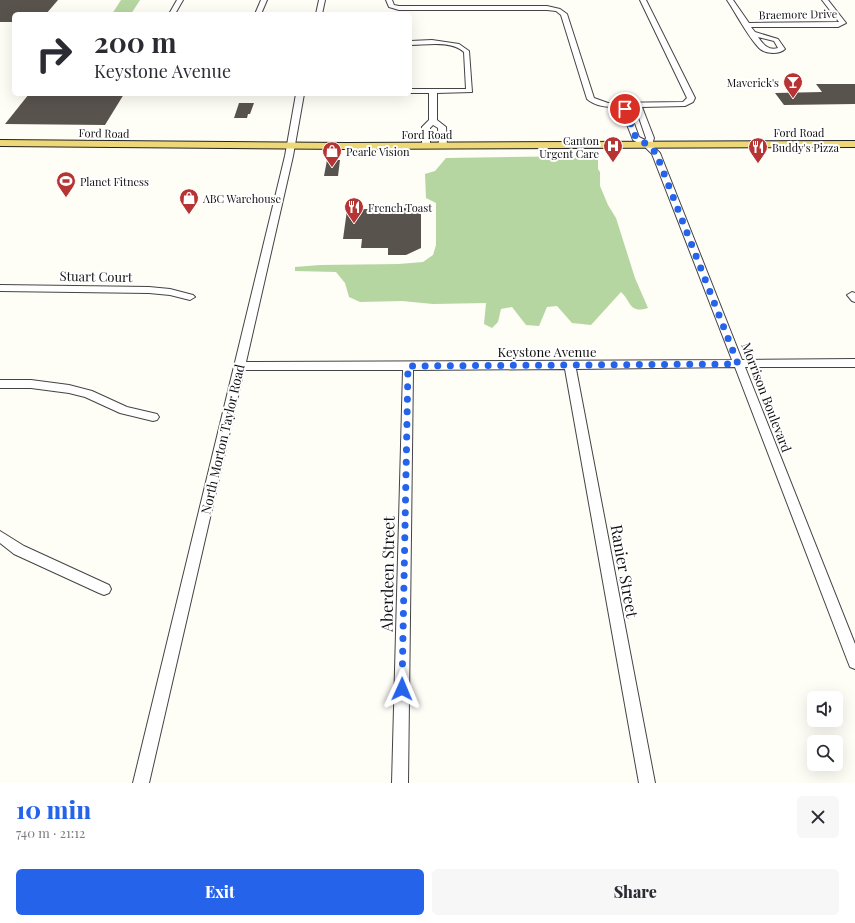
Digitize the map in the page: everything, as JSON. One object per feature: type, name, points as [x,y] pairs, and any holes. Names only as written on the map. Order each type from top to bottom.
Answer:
[{"type":"main road","name":"Ford Road","points":[[0,143],[290,146],[855,144]]},
{"type":"street","points":[[173,12],[180,0]]},
{"type":"street","points":[[259,12],[264,0]]},
{"type":"street","points":[[319,12],[322,0]]},
{"type":"street","points":[[389,0],[389,4],[391,6],[399,8],[547,8],[560,11],[564,14],[590,98],[594,102],[633,106],[681,105],[689,102],[691,98],[643,0]]},
{"type":"street","points":[[730,0],[753,33]]},
{"type":"street","name":"Braemore Drive","points":[[748,25],[838,25],[843,23],[825,0]]},
{"type":"street","points":[[412,43],[448,43],[464,48],[466,51],[470,91],[412,91]]},
{"type":"street","points":[[426,146],[426,127],[433,121],[433,91]]},
{"type":"street","name":"North Morton Taylor Road","points":[[141,783],[240,366],[290,146],[300,96]]},
{"type":"street","points":[[633,106],[639,108],[650,138],[648,145],[636,138],[625,109],[633,106]]},
{"type":"street","points":[[433,121],[442,127],[443,146]]},
{"type":"street","name":"Morrison Boulevard","points":[[648,145],[656,153],[855,662]]},
{"type":"street","name":"Stuart Court","points":[[0,288],[149,290],[170,292],[190,297]]},
{"type":"street","name":"Keystone Avenue","points":[[240,366],[855,363]]},
{"type":"street","name":"Ranier Street","points":[[570,365],[647,783]]},
{"type":"street","name":"Aberdeen Street","points":[[400,783],[408,366]]},
{"type":"street","points":[[0,384],[31,384],[69,389],[88,394],[124,410],[153,417]]},
{"type":"street","points":[[0,536],[19,550],[104,589]]},
{"type":"green space","points":[[121,0],[140,0],[132,12],[113,12]]},
{"type":"green space","points":[[582,156],[598,160],[600,186],[608,205],[616,218],[635,278],[648,308],[634,308],[621,292],[591,325],[572,323],[557,306],[547,307],[539,326],[526,325],[512,307],[501,309],[498,322],[492,328],[484,324],[486,303],[433,304],[402,301],[360,302],[349,297],[345,283],[336,272],[295,271],[295,267],[320,265],[399,264],[423,262],[433,255],[436,245],[436,203],[426,198],[425,174],[435,171],[446,158]]},
{"type":"building","points":[[0,0],[58,0],[48,12],[12,12],[12,22],[0,22]]},
{"type":"building","points":[[816,84],[855,84],[855,104],[784,105],[775,93],[822,92]]},
{"type":"building","points":[[27,96],[123,96],[105,125],[5,124]]},
{"type":"building","points":[[239,103],[254,103],[247,118],[234,118]]},
{"type":"building","name":"Pearle Vision","points":[[327,160],[340,160],[338,176],[324,176]]},
{"type":"building","points":[[406,207],[417,209],[421,214],[421,248],[406,255],[388,255],[388,248],[361,248],[362,239],[343,239],[347,210]]},
{"type":"place","name":"Maverick's","points":[[793,99]]},
{"type":"place","name":"Canton Urgent Care","points":[[613,163]]},
{"type":"place","name":"Buddy's Pizza","points":[[758,164]]},
{"type":"place","name":"Pearle Vision","points":[[332,168]]},
{"type":"place","name":"Planet Fitness","points":[[66,198]]},
{"type":"place","name":"ABC Warehouse","points":[[189,215]]},
{"type":"place","name":"French Toast","points":[[354,224]]},
{"type":"route","points":[[402,689],[408,366],[738,364],[656,153],[648,145],[636,138],[625,109]]}]
